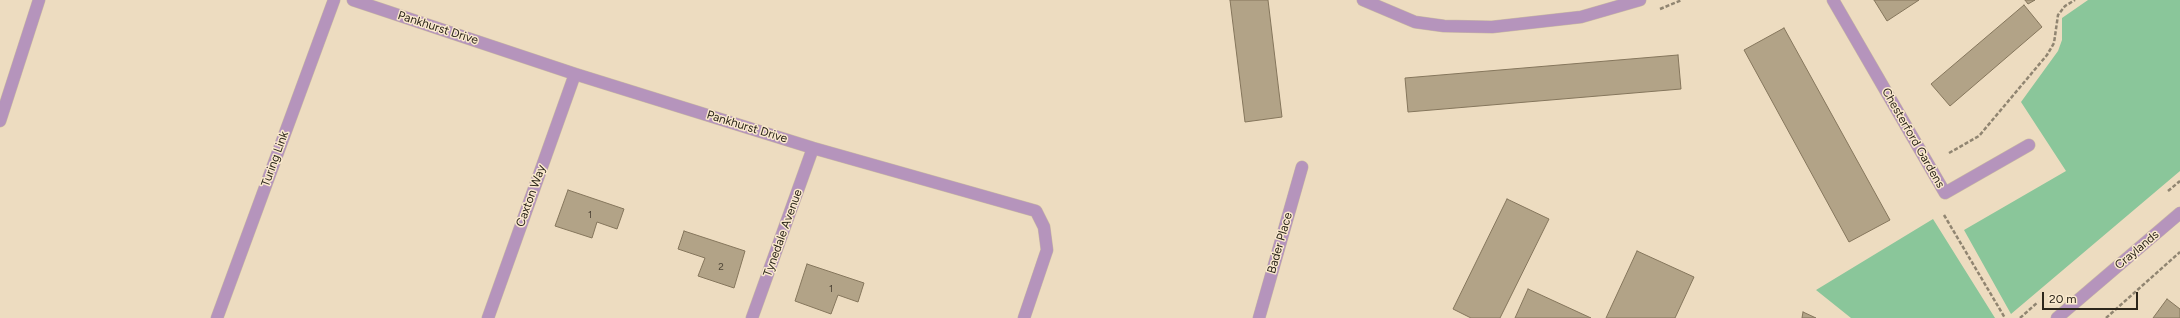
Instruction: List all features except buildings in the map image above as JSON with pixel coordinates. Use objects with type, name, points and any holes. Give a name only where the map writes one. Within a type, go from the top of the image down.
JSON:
[{"type":"street","points":[[0,121],[39,0]]},
{"type":"street","name":"Turing Link","points":[[216,318],[334,0]]},
{"type":"street","name":"Pankhurst Drive","points":[[353,0],[575,74],[813,148],[1036,211],[1044,227],[1047,250],[1024,318]]},
{"type":"street","points":[[1363,0],[1415,22],[1444,26],[1492,27],[1581,17],[1640,0]]},
{"type":"street","name":"Chesterford Gardens","points":[[1833,0],[1944,193],[2029,145]]},
{"type":"street","name":"Caxton Way","points":[[488,318],[575,74]]},
{"type":"street","name":"Tynedale Avenue","points":[[752,318],[813,148]]},
{"type":"street","name":"Bader Place","points":[[1259,318],[1302,168]]},
{"type":"street","name":"Craylands","points":[[2057,318],[2180,213]]},
{"type":"path","points":[[1944,156],[1978,136],[2046,55],[2054,43],[2058,15],[2065,6],[2075,0]]},
{"type":"path","points":[[2106,318],[2180,252]]},
{"type":"green space","points":[[2088,0],[2180,0],[2180,171],[2011,314],[1964,230],[2066,171],[2021,102],[2058,51],[2062,40],[2062,18]]},
{"type":"green space","points":[[1933,219],[1995,318],[1851,318],[1816,290]]}]
